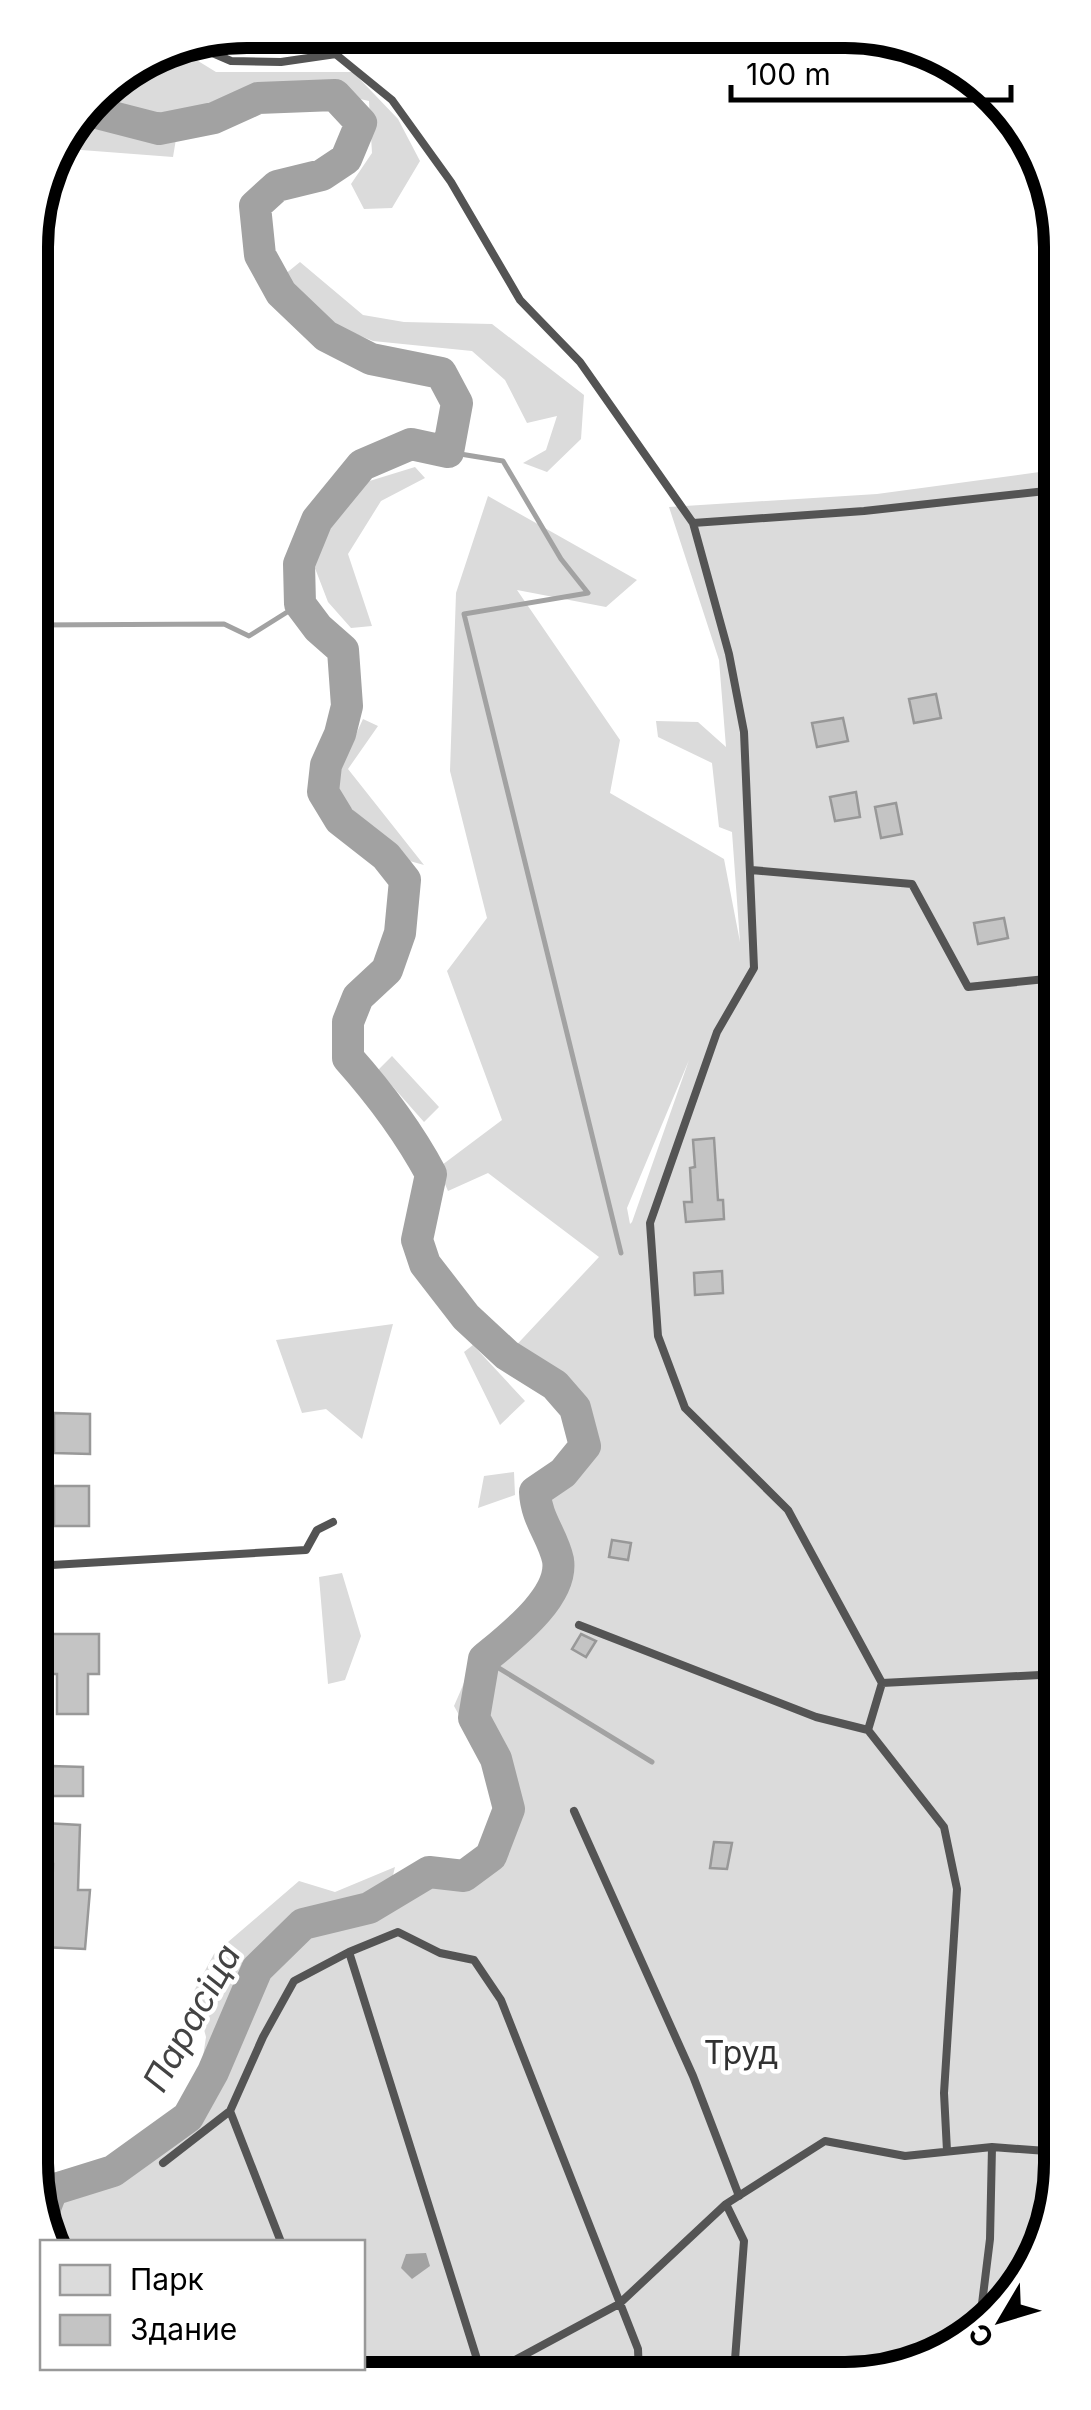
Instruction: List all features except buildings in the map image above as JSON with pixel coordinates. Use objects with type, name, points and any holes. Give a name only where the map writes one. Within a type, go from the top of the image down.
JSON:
[{"type":"lane","points":[[328,48],[392,100],[452,182],[520,300],[580,362],[693,523],[744,732],[754,968],[717,1032],[650,1223],[658,1336],[685,1408],[788,1510],[882,1683],[868,1730]]},
{"type":"lane","points":[[208,51],[231,61],[281,62],[336,54]]},
{"type":"lane","points":[[693,523],[864,512],[1044,491]]},
{"type":"lane","points":[[751,870],[912,884],[968,987],[1044,979]]},
{"type":"lane","points":[[48,1565],[306,1550],[317,1530],[333,1522]]},
{"type":"lane","points":[[579,1625],[816,1717],[868,1730],[944,1827],[957,1889],[944,2093],[948,2151]]},
{"type":"lane","points":[[882,1683],[1043,1675]]},
{"type":"lane","points":[[574,1811],[693,2076],[740,2196]]},
{"type":"lane","points":[[163,2163],[230,2110],[294,1981],[398,1932],[440,1953],[474,1960],[501,2000],[638,2349],[639,2362]]},
{"type":"lane","points":[[349,1952],[481,2362]]},
{"type":"lane","points":[[230,2110],[281,2240]]},
{"type":"lane","points":[[508,2362],[619,2304],[726,2204],[825,2141],[905,2156],[992,2146],[1043,2151]]},
{"type":"lane","points":[[986,2270],[992,2146]]},
{"type":"lane","points":[[726,2204],[744,2241],[735,2362]]},
{"type":"green space","points":[[190,56],[216,72],[353,72],[398,119],[420,161],[392,208],[364,209],[351,184],[372,153],[369,101],[291,83],[247,87],[200,107],[159,118],[107,105],[147,74]]},
{"type":"green space","points":[[90,125],[176,139],[173,157],[73,149]]},
{"type":"green space","points":[[300,262],[363,315],[404,322],[492,324],[584,395],[581,439],[547,472],[523,463],[546,450],[557,416],[527,423],[505,380],[472,351],[373,341],[331,324],[284,275]]},
{"type":"green space","points":[[415,467],[425,478],[381,501],[348,554],[372,626],[351,628],[328,602],[313,563],[341,502],[363,483]]},
{"type":"green space","name":"Труд","points":[[1044,471],[1040,2202],[1028,2240],[1012,2270],[951,2270],[951,2331],[896,2356],[844,2362],[365,2362],[365,2240],[63,2240],[54,2215],[48,2173],[127,2161],[188,2117],[196,2103],[206,2037],[194,1991],[214,1954],[299,1881],[335,1892],[395,1867],[388,1896],[429,1872],[464,1876],[487,1859],[505,1819],[489,1769],[454,1706],[485,1641],[542,1604],[549,1595],[557,1559],[535,1492],[563,1473],[585,1446],[575,1407],[555,1385],[507,1355],[599,1257],[488,1173],[448,1191],[438,1168],[502,1120],[447,971],[487,918],[450,771],[456,593],[488,496],[637,580],[606,607],[517,590],[620,740],[610,793],[724,859],[740,942],[732,832],[719,827],[712,763],[658,737],[656,721],[698,722],[726,747],[719,660],[669,507],[877,494]],"holes":[[[689,1060],[630,1224],[627,1208]]]},
{"type":"green space","points":[[363,719],[378,726],[348,769],[424,865],[406,860],[331,789]]},
{"type":"green space","points":[[392,1056],[439,1107],[424,1122],[378,1070]]},
{"type":"green space","points":[[393,1324],[362,1439],[326,1409],[302,1413],[276,1340]]},
{"type":"green space","points":[[473,1345],[525,1401],[500,1425],[464,1352]]},
{"type":"green space","points":[[514,1472],[515,1495],[478,1508],[484,1476]]},
{"type":"green space","points":[[342,1573],[361,1636],[345,1680],[328,1684],[319,1577]]},
{"type":"shaded area","points":[[426,2253],[430,2266],[412,2279],[401,2268],[406,2254]]},
{"type":"waterway","name":"Парасіца","points":[[50,2195],[52,2190],[113,2171],[188,2117],[213,2072],[257,1969],[303,1924],[369,1908],[429,1872],[464,1876],[491,1856],[509,1809],[496,1759],[474,1718],[484,1659],[533,1616],[552,1588],[558,1560],[538,1511],[535,1492],[563,1473],[585,1446],[575,1408],[555,1385],[507,1355],[466,1317],[425,1264],[417,1240],[431,1174],[393,1113],[348,1058],[348,1022],[358,997],[387,970],[400,933],[405,880],[386,856],[340,820],[323,792],[326,765],[347,706],[343,650],[318,628],[300,604],[299,564],[317,520],[362,465],[411,444],[448,452],[457,403],[441,373],[371,359],[326,336],[281,293],[260,255],[255,206],[277,186],[322,175],[346,159],[361,123],[335,95],[258,98],[214,118],[159,129],[99,113]]},
{"type":"waterway","points":[[448,452],[503,461],[561,559],[588,593],[464,614],[621,1253]]},
{"type":"waterway","points":[[48,625],[224,624],[249,636],[300,604]]},
{"type":"waterway","points":[[484,1659],[652,1762]]}]
